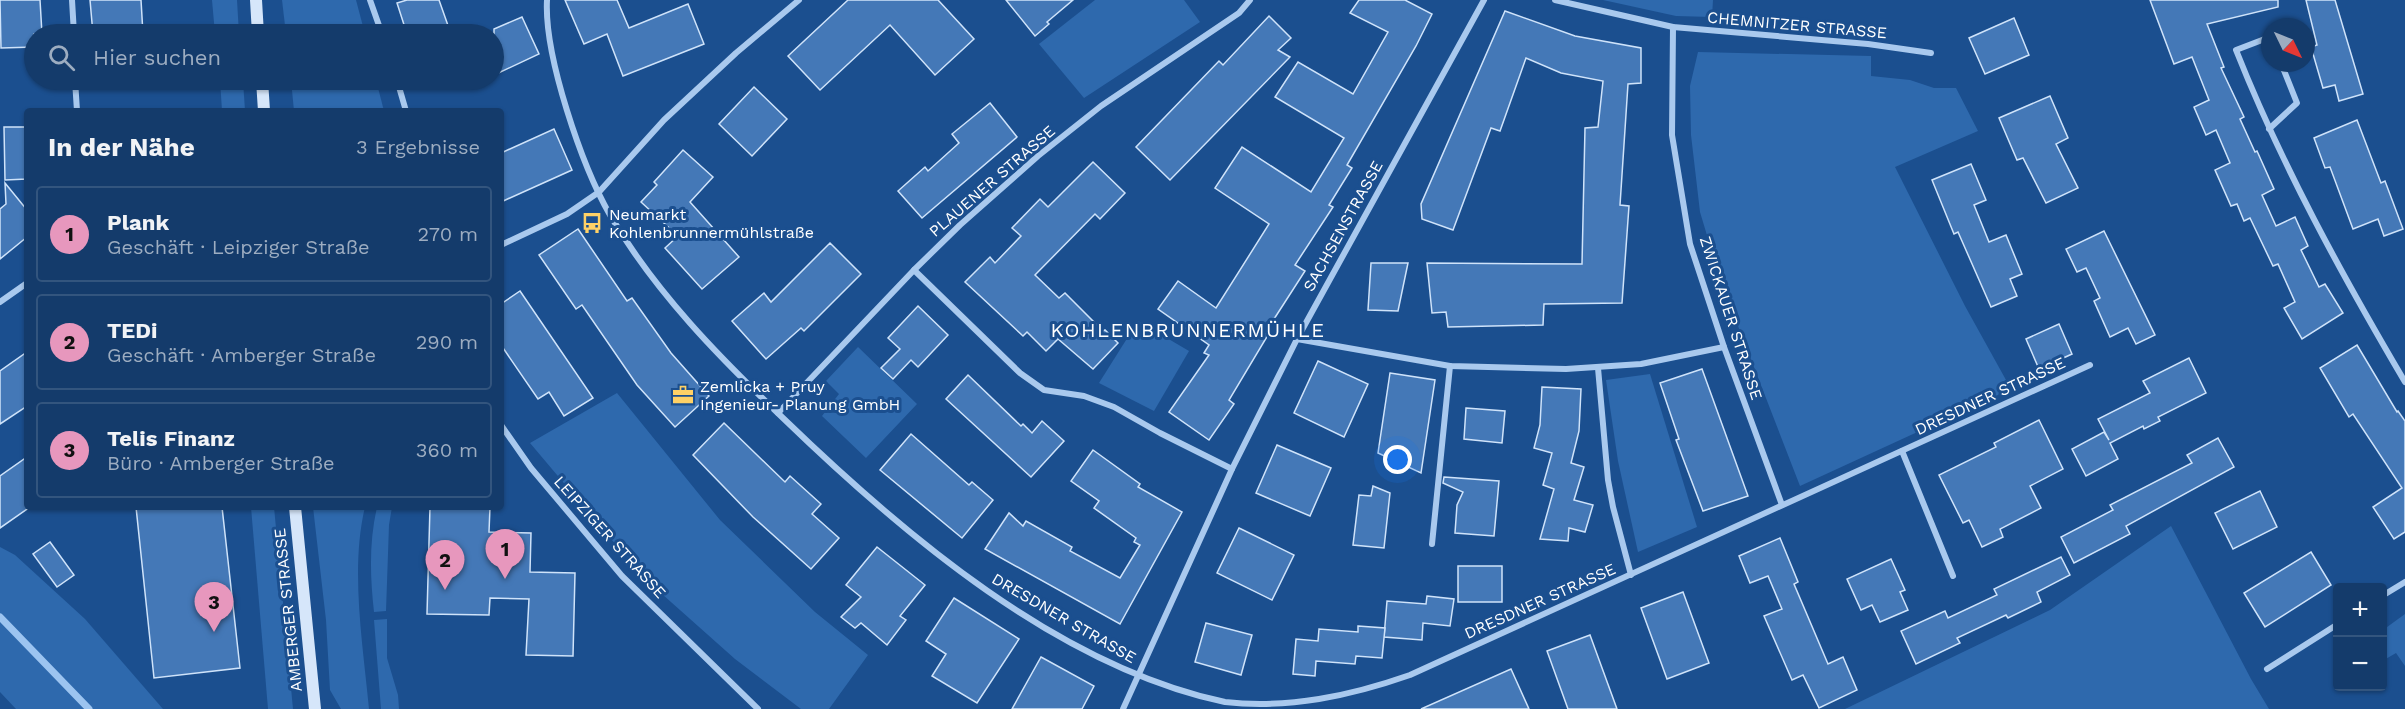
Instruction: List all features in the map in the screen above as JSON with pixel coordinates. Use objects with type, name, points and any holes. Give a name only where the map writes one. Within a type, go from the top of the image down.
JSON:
[{"type":"main road","points":[[256,0],[257,24]]},
{"type":"main road","points":[[263,90],[264,108]]},
{"type":"main road","name":"AMBERGER STRASSE","points":[[296,510],[315,709]]},
{"type":"street","points":[[72,0],[73,24]]},
{"type":"street","points":[[370,0],[378,24]]},
{"type":"street","name":"DRESDNER STRASSE","points":[[547,0],[549,38],[560,84],[598,192],[636,255],[670,299],[733,370],[851,484],[980,585],[1043,625],[1137,676],[1227,702],[1267,706],[1305,704],[1334,699],[1410,675],[2090,365]]},
{"type":"street","points":[[504,244],[567,214],[598,192],[664,120],[736,53],[799,0]]},
{"type":"street","name":"PLAUENER STRASSE","points":[[778,413],[960,225],[1101,106],[1239,13],[1250,0]]},
{"type":"street","name":"SACHSENSTRASSE","points":[[1123,709],[1232,469],[1297,339],[1484,0]]},
{"type":"street","name":"CHEMNITZER STRASSE","points":[[1555,0],[1673,27],[1868,44],[1931,53]]},
{"type":"street","name":"ZWICKAUER STRASSE","points":[[1673,27],[1672,135],[1690,244],[1724,347],[1782,505]]},
{"type":"street","points":[[2261,41],[2236,50],[2269,129],[2330,251],[2405,382]]},
{"type":"street","points":[[2269,129],[2297,104],[2285,72]]},
{"type":"street","points":[[76,90],[77,108]]},
{"type":"street","points":[[400,90],[405,108]]},
{"type":"street","points":[[914,270],[1020,373],[1044,390],[1084,396],[1114,407],[1232,469]]},
{"type":"street","points":[[0,302],[24,285]]},
{"type":"street","points":[[1297,339],[1450,366],[1598,368],[1641,364],[1724,347]]},
{"type":"street","points":[[1432,544],[1450,366]]},
{"type":"street","points":[[1598,368],[1612,507],[1631,575]]},
{"type":"street","name":"LEIPZIGER STRASSE","points":[[504,429],[531,468],[622,576],[758,709]]},
{"type":"street","name":"DRESDNER STRASSE","points":[[1902,451],[1953,576]]},
{"type":"street","points":[[2387,593],[2405,582]]},
{"type":"street","points":[[2267,669],[2333,627]]},
{"type":"shaded area","points":[[212,0],[237,0],[238,24],[214,24]]},
{"type":"shaded area","points":[[282,0],[356,0],[362,24],[285,24]]},
{"type":"shaded area","points":[[1095,0],[1184,0],[1200,22],[1084,98],[1039,44]]},
{"type":"shaded area","points":[[1603,0],[1713,0],[1712,17],[1676,16]]},
{"type":"shaded area","points":[[1698,52],[1871,56],[1871,76],[1910,80],[1934,88],[1956,88],[1978,131],[1895,167],[1965,306],[2011,389],[1800,486],[1721,282],[1700,212],[1691,135],[1690,86]]},
{"type":"shaded area","points":[[221,90],[244,90],[245,108],[222,108]]},
{"type":"shaded area","points":[[292,90],[379,90],[383,108],[294,108]]},
{"type":"shaded area","points":[[1138,321],[1189,351],[1154,411],[1099,383]]},
{"type":"shaded area","points":[[858,347],[917,404],[866,458],[822,416],[839,394],[826,381]]},
{"type":"shaded area","points":[[1650,374],[1697,527],[1638,552],[1618,461],[1606,380]]},
{"type":"shaded area","points":[[617,393],[720,520],[815,612],[868,655],[829,709],[801,709],[735,659],[644,578],[530,443]]},
{"type":"shaded area","points":[[251,510],[274,510],[293,709],[268,709]]},
{"type":"shaded area","points":[[313,510],[364,510],[358,556],[358,581],[369,709],[341,709],[330,690],[326,620]]},
{"type":"shaded area","points":[[377,510],[392,510],[386,611],[374,612],[371,559]]},
{"type":"shaded area","points":[[2171,526],[2269,709],[1845,709],[2050,610]]},
{"type":"shaded area","points":[[0,547],[15,555],[85,619],[163,709],[16,709],[0,692]]},
{"type":"shaded area","points":[[2405,614],[2405,666],[2396,653],[2387,658],[2387,627]]},
{"type":"shaded area","points":[[387,619],[387,658],[398,695],[399,709],[381,709],[374,620]]},
{"type":"building","points":[[0,0],[40,0],[41,24],[24,24],[24,47],[1,48]]},
{"type":"building","points":[[90,0],[141,0],[142,24],[92,24]]},
{"type":"building","points":[[407,0],[439,0],[447,24],[404,24],[397,3]]},
{"type":"building","points":[[565,0],[617,0],[629,28],[688,4],[704,44],[623,76],[607,34],[584,44]]},
{"type":"building","points":[[848,0],[938,0],[974,39],[935,75],[890,25],[820,90],[788,56]]},
{"type":"building","points":[[1006,0],[1073,0],[1047,22],[1049,24],[1035,36]]},
{"type":"building","points":[[1359,0],[1405,0],[1432,14],[1347,165],[1352,168],[1329,205],[1333,207],[1295,265],[1305,271],[1265,333],[1268,335],[1229,400],[1234,404],[1209,440],[1169,412],[1209,355],[1204,353],[1209,345],[1158,309],[1178,281],[1216,308],[1269,224],[1215,188],[1242,147],[1311,192],[1344,138],[1275,97],[1298,62],[1353,94],[1388,32],[1350,13]]},
{"type":"building","points":[[2150,0],[2278,0],[2278,7],[2207,24],[2224,67],[2221,68],[2244,117],[2240,119],[2274,189],[2262,195],[2276,226],[2295,217],[2308,246],[2301,250],[2319,287],[2325,284],[2343,313],[2302,339],[2284,308],[2295,302],[2278,264],[2273,266],[2250,218],[2244,221],[2237,204],[2231,206],[2215,170],[2230,163],[2216,130],[2206,135],[2194,107],[2209,100],[2192,57],[2174,64]]},
{"type":"building","points":[[2306,0],[2335,0],[2363,94],[2339,101],[2335,85],[2323,88],[2315,61],[2315,46],[2317,45],[2315,18],[2310,18]]},
{"type":"building","points":[[1505,11],[1575,36],[1641,48],[1641,83],[1628,84],[1620,205],[1629,206],[1622,303],[1544,304],[1543,325],[1448,327],[1446,312],[1432,313],[1427,263],[1582,264],[1585,128],[1598,127],[1603,81],[1561,73],[1526,58],[1500,131],[1491,128],[1453,230],[1422,219],[1421,204]]},
{"type":"building","points":[[1269,16],[1291,38],[1278,50],[1290,57],[1170,180],[1136,147],[1219,61],[1223,65]]},
{"type":"building","points":[[522,17],[539,54],[504,70],[504,25]]},
{"type":"building","points":[[2014,18],[2029,55],[1985,74],[1969,38]]},
{"type":"building","points":[[754,87],[787,119],[752,156],[719,124]]},
{"type":"building","points":[[2050,96],[2068,138],[2056,144],[2078,188],[2046,203],[2023,158],[2017,160],[1999,118]]},
{"type":"building","points":[[990,103],[1017,137],[922,218],[898,191],[925,167],[928,171],[959,143],[952,134]]},
{"type":"building","points":[[2357,120],[2381,183],[2385,181],[2403,229],[2384,236],[2378,219],[2353,229],[2330,167],[2325,168],[2314,138]]},
{"type":"building","points":[[4,127],[24,127],[24,179],[5,180]]},
{"type":"building","points":[[554,129],[572,170],[504,201],[504,152]]},
{"type":"building","points":[[683,150],[713,177],[690,202],[739,257],[702,289],[665,248],[678,236],[641,202],[657,185],[654,182]]},
{"type":"building","points":[[1093,162],[1125,193],[1100,219],[1095,214],[1035,275],[1059,298],[1065,293],[1118,343],[1093,369],[1058,339],[1046,351],[1027,332],[1023,336],[965,282],[990,257],[995,263],[1021,236],[1012,228],[1040,199],[1048,207]]},
{"type":"building","points":[[1971,164],[1986,200],[1974,205],[1989,242],[2006,235],[2022,274],[2010,279],[2017,296],[1991,307],[1958,232],[1954,234],[1932,180]]},
{"type":"building","points":[[5,183],[24,206],[24,239],[0,259],[0,209],[6,204]]},
{"type":"building","points":[[578,229],[627,301],[632,298],[671,353],[709,396],[675,427],[637,385],[582,305],[576,309],[539,255]]},
{"type":"building","points":[[2104,231],[2155,335],[2136,344],[2128,328],[2110,337],[2094,301],[2100,298],[2086,268],[2077,272],[2066,249]]},
{"type":"building","points":[[830,243],[861,274],[804,331],[801,328],[766,359],[732,321],[764,293],[771,302]]},
{"type":"building","points":[[1371,263],[1408,263],[1398,311],[1368,310]]},
{"type":"building","points":[[520,291],[593,398],[564,416],[549,392],[538,399],[504,349],[504,302]]},
{"type":"building","points":[[918,306],[948,335],[918,367],[911,360],[893,379],[881,368],[900,349],[888,338]]},
{"type":"building","points":[[2059,324],[2072,354],[2039,369],[2026,339]]},
{"type":"building","points":[[2357,345],[2397,412],[2405,421],[2405,532],[2394,539],[2373,507],[2402,488],[2353,414],[2349,417],[2320,368]]},
{"type":"building","points":[[24,354],[24,408],[0,424],[0,371]]},
{"type":"building","points":[[2189,358],[2206,393],[2158,417],[2160,421],[2144,429],[2143,426],[2110,443],[2118,459],[2086,476],[2072,449],[2104,432],[2109,440],[2098,419],[2150,393],[2143,381]]},
{"type":"building","points":[[1318,361],[1368,384],[1344,437],[1294,413]]},
{"type":"building","points":[[1702,369],[1748,496],[1703,511],[1676,440],[1679,439],[1660,383]]},
{"type":"building","points":[[1390,373],[1435,380],[1421,473],[1378,453]]},
{"type":"building","points":[[968,375],[1021,426],[1023,424],[1032,433],[1042,421],[1064,441],[1031,477],[946,399]]},
{"type":"building","points":[[1542,387],[1581,389],[1579,431],[1571,463],[1584,467],[1574,500],[1593,505],[1585,532],[1569,528],[1568,541],[1540,539],[1554,489],[1543,485],[1552,453],[1534,448],[1540,425]]},
{"type":"building","points":[[1466,408],[1505,411],[1502,443],[1464,439]]},
{"type":"building","points":[[2039,420],[2063,469],[2030,486],[2041,508],[2000,529],[2003,537],[1982,547],[1969,520],[1963,523],[1939,475],[1996,447],[1994,443]]},
{"type":"building","points":[[724,423],[785,482],[790,476],[821,504],[812,514],[839,538],[811,569],[753,517],[693,455]]},
{"type":"building","points":[[911,434],[969,485],[972,482],[993,500],[962,538],[880,470]]},
{"type":"building","points":[[2218,438],[2234,467],[2126,526],[2130,534],[2074,563],[2061,537],[2113,510],[2110,505],[2192,463],[2187,455]]},
{"type":"building","points":[[1277,445],[1331,468],[1310,516],[1256,493]]},
{"type":"building","points":[[1093,450],[1140,484],[1138,487],[1182,512],[1120,624],[985,549],[1009,513],[1023,526],[1026,521],[1072,547],[1070,551],[1120,578],[1140,545],[1134,542],[1136,538],[1094,508],[1099,501],[1071,481]]},
{"type":"building","points":[[24,459],[26,510],[0,528],[0,476]]},
{"type":"building","points":[[1444,477],[1499,481],[1494,536],[1455,533],[1457,505],[1463,492],[1443,483]]},
{"type":"building","points":[[1373,486],[1390,493],[1384,548],[1353,545],[1359,495],[1371,496]]},
{"type":"building","points":[[2260,491],[2277,527],[2233,549],[2215,513]]},
{"type":"building","points":[[136,510],[222,510],[240,668],[154,678]]},
{"type":"building","points":[[430,510],[490,510],[489,532],[531,533],[530,572],[575,573],[573,656],[526,655],[529,599],[490,598],[489,615],[427,614]]},
{"type":"building","points":[[1239,528],[1294,555],[1272,600],[1217,573]]},
{"type":"building","points":[[1780,538],[1798,582],[1794,584],[1828,664],[1843,657],[1857,690],[1819,708],[1803,675],[1792,680],[1764,616],[1782,609],[1768,576],[1750,583],[1739,556]]},
{"type":"building","points":[[50,542],[74,575],[57,587],[33,554]]},
{"type":"building","points":[[877,547],[925,585],[900,616],[906,620],[887,645],[861,623],[855,628],[841,617],[861,597],[846,585]]},
{"type":"building","points":[[2311,552],[2331,585],[2265,627],[2244,593]]},
{"type":"building","points":[[2061,557],[2070,575],[2037,592],[2041,602],[2008,618],[2006,615],[1957,638],[1960,643],[1916,664],[1901,631],[1945,611],[1948,618],[1997,595],[1994,589]]},
{"type":"building","points":[[1891,559],[1905,590],[1900,592],[1908,610],[1880,622],[1872,605],[1861,610],[1847,579]]},
{"type":"building","points":[[1458,566],[1502,566],[1502,602],[1458,602]]},
{"type":"building","points":[[1683,592],[1709,663],[1667,679],[1641,608]]},
{"type":"building","points":[[1427,596],[1454,599],[1450,626],[1423,623],[1422,640],[1384,637],[1387,601],[1426,604]]},
{"type":"building","points":[[954,598],[1019,639],[977,703],[932,676],[946,654],[926,641]]},
{"type":"building","points":[[1206,623],[1252,635],[1241,675],[1195,662]]},
{"type":"building","points":[[1358,626],[1385,628],[1382,658],[1356,656],[1355,664],[1316,661],[1315,676],[1293,674],[1296,639],[1318,641],[1319,629],[1358,632]]},
{"type":"building","points":[[1590,635],[1617,709],[1568,709],[1547,651]]},
{"type":"building","points":[[1041,657],[1094,686],[1082,709],[1012,709]]},
{"type":"building","points":[[1511,669],[1529,709],[1421,709]]},
{"type":"waterway","points":[[0,617],[89,709]]},
{"type":"place","name":"Neumarkt Kohlenbrunnermühlstraße","points":[[592,223]]},
{"type":"place","name":"Zemlicka + Pruy Ingenieur- Planung GmbH","points":[[683,395]]},
{"type":"place","name":"Plank","points":[[505,579]]},
{"type":"place","name":"TEDi","points":[[445,590]]},
{"type":"place","name":"Telis Finanz","points":[[214,632]]},
{"type":"district","name":"KOHLENBRUNNERMÜHLE","points":[[1188,330]]}]
